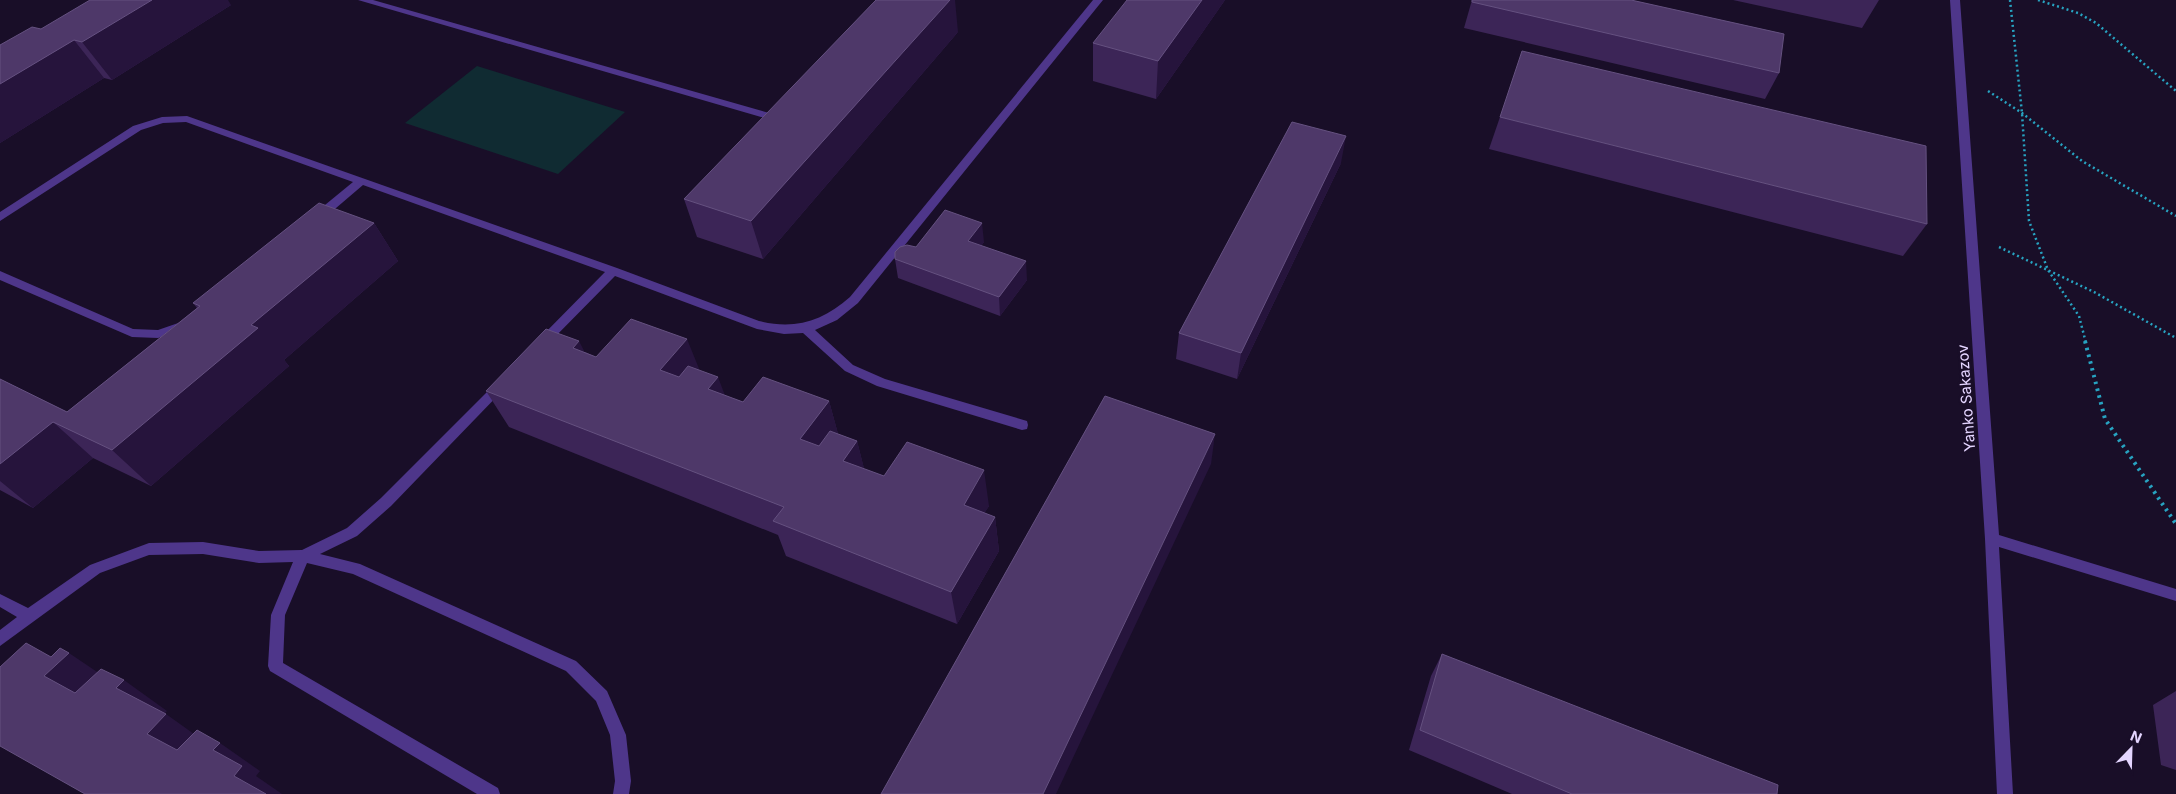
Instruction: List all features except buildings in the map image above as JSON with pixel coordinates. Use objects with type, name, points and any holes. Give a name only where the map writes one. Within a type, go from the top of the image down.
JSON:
[{"type":"street","points":[[363,0],[765,115]]},
{"type":"street","points":[[0,217],[137,128],[162,120],[187,119],[360,182],[613,270],[772,330],[807,329],[826,322],[842,313],[854,300],[1098,0]]},
{"type":"street","name":"Yanko Sakazov","points":[[1955,0],[1992,540],[2005,794]]},
{"type":"street","points":[[308,226],[360,182]]},
{"type":"street","points":[[530,355],[613,270]]},
{"type":"street","points":[[0,275],[132,333],[158,334],[174,330],[196,318]]},
{"type":"street","points":[[807,329],[849,368],[881,383],[1022,425]]},
{"type":"street","points":[[492,794],[275,666],[278,614],[303,556],[352,532],[386,502],[510,376]]},
{"type":"street","points":[[1992,540],[2176,595]]},
{"type":"street","points":[[0,639],[95,569],[149,549],[203,548],[259,556],[303,556],[355,568],[571,666],[602,696],[618,735],[623,781],[622,794]]},
{"type":"street","points":[[0,600],[29,616]]},
{"type":"path","points":[[2010,0],[2022,113],[2029,221],[2048,270],[2079,316],[2105,419],[2176,524]]},
{"type":"path","points":[[2038,0],[2081,14],[2111,33],[2162,81],[2176,91]]},
{"type":"path","points":[[1960,73],[2022,113],[2082,161],[2176,216]]},
{"type":"path","points":[[1971,234],[2094,292],[2176,338]]},
{"type":"green space","points":[[477,66],[625,112],[558,174],[405,123]]}]
